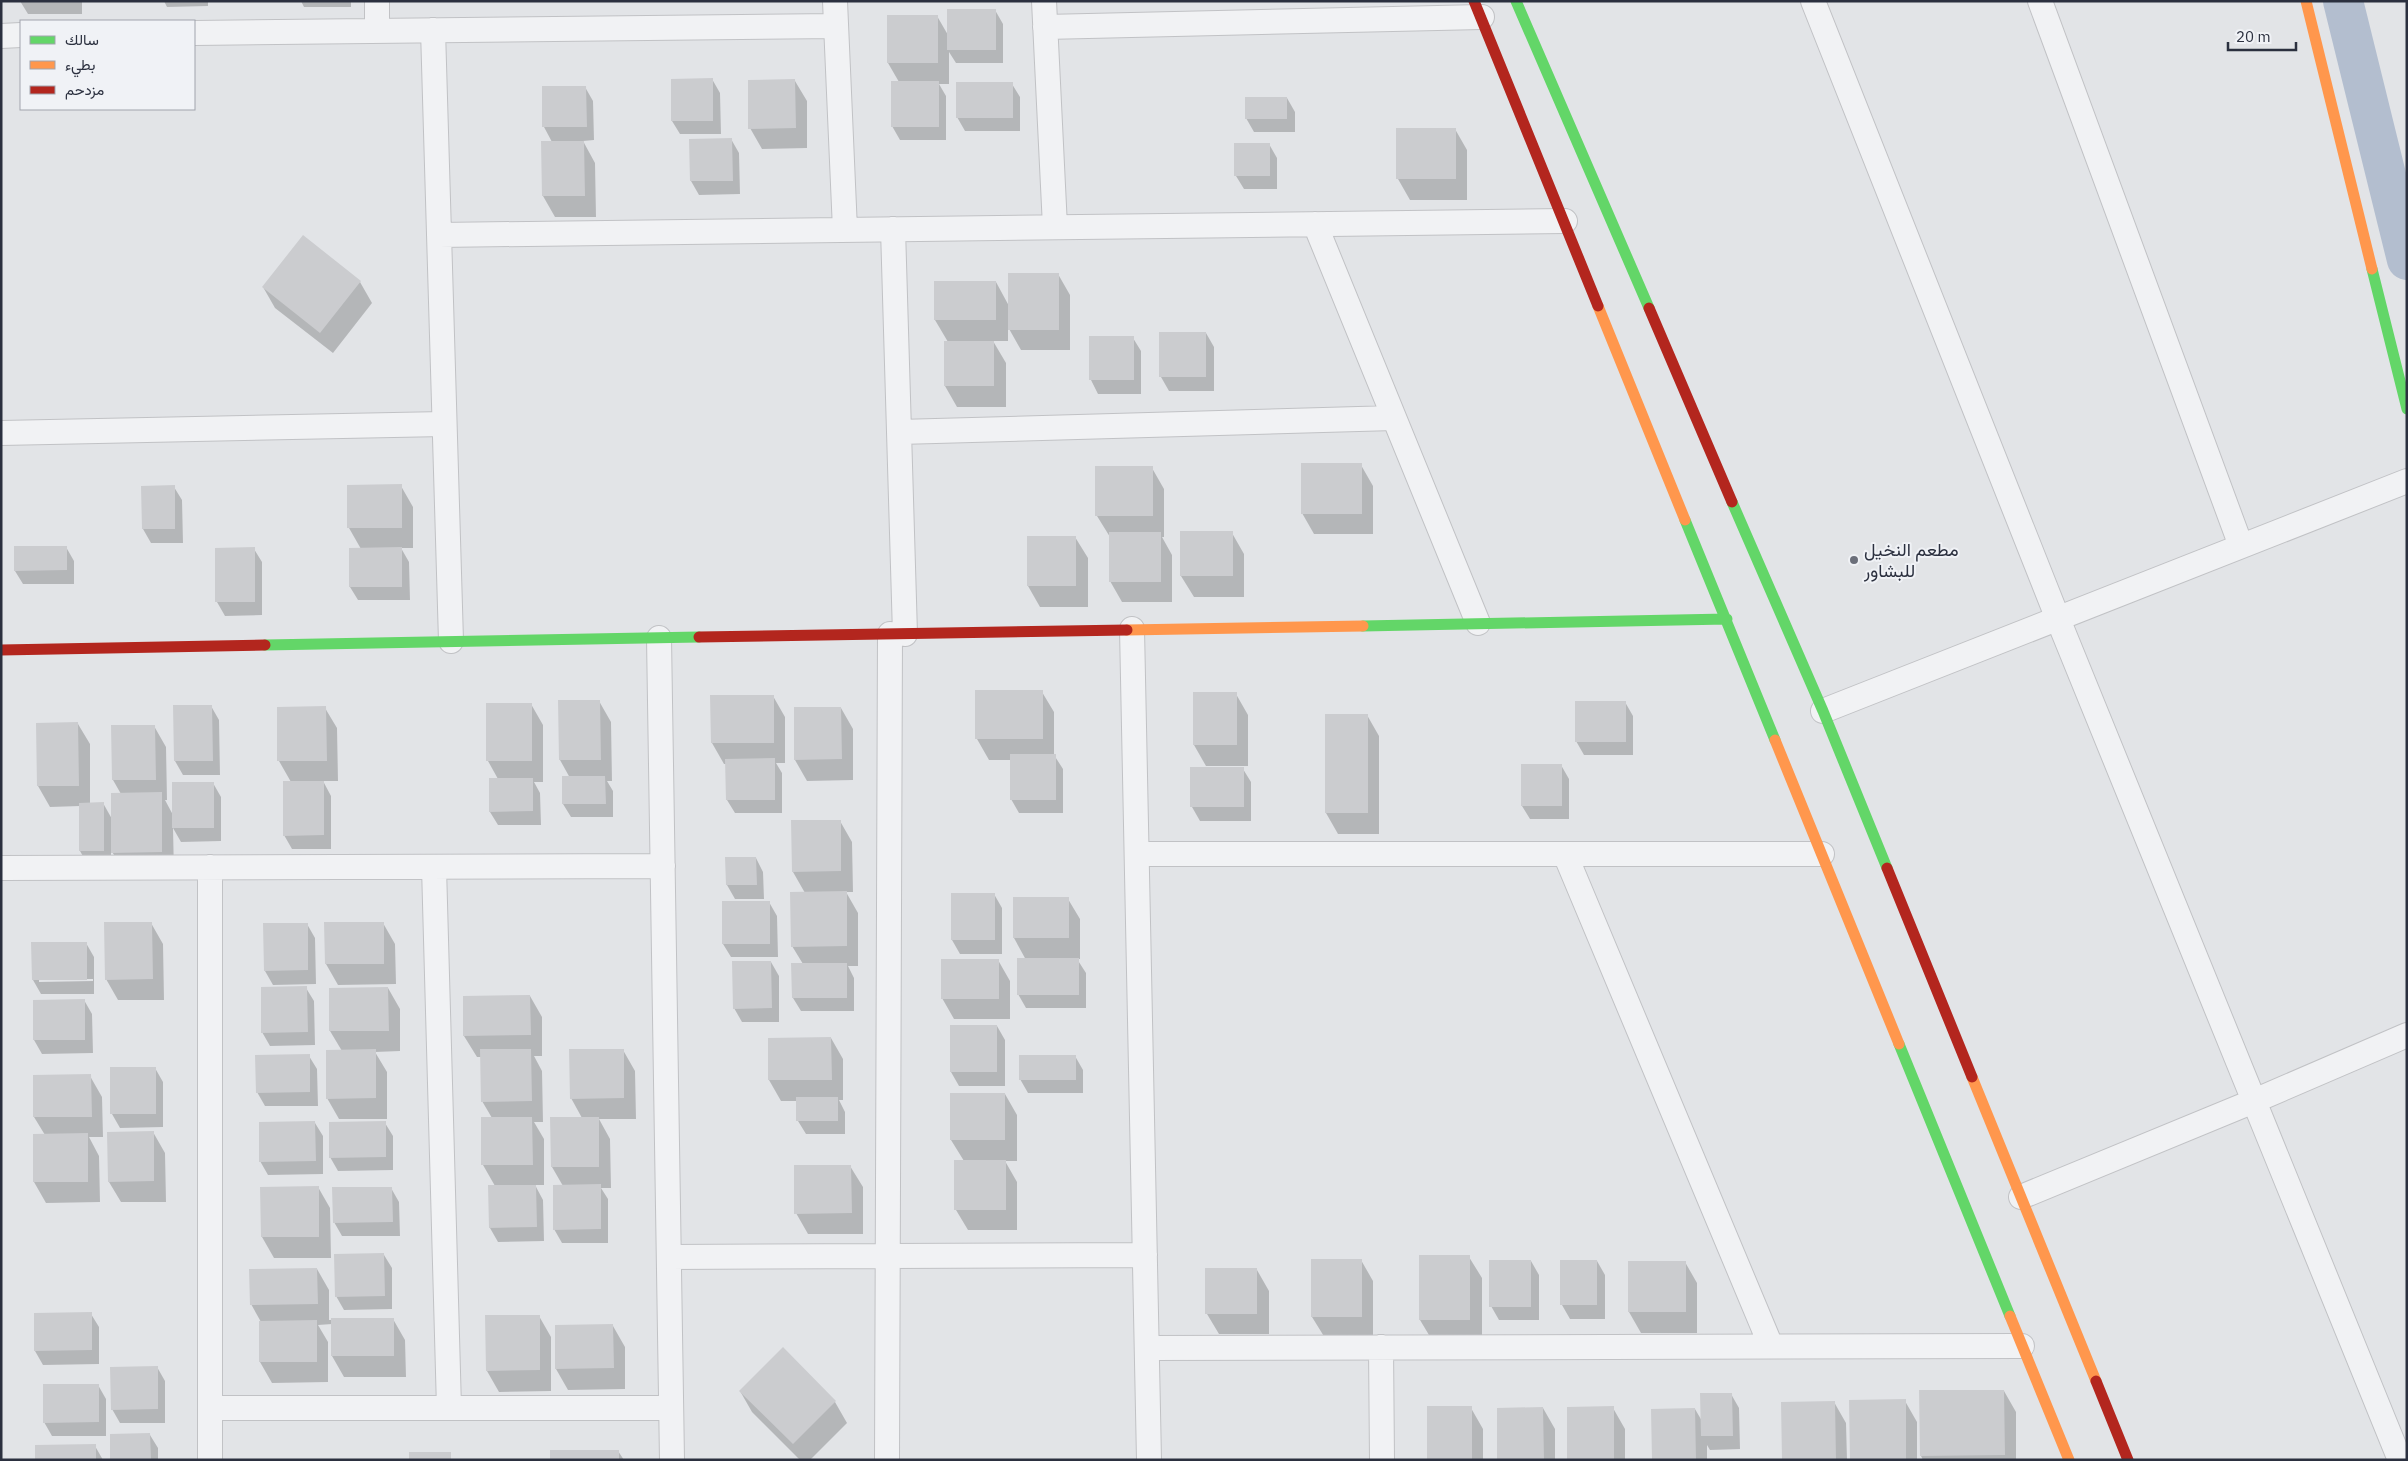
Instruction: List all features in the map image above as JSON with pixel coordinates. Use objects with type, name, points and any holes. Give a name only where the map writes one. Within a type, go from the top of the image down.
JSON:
[{"type":"street","points":[[377,1],[377,31]]},
{"type":"street","points":[[835,1],[845,230]]},
{"type":"street","points":[[1044,1],[1055,227]]},
{"type":"street","points":[[1516,1],[1823,711],[2128,1460]]},
{"type":"street","points":[[1813,1],[2058,619],[2400,1460]]},
{"type":"street","points":[[2040,1],[2241,546]]},
{"type":"street","points":[[2306,1],[2407,409]]},
{"type":"street","points":[[1045,27],[1478,9],[2069,1460]]},
{"type":"street","points":[[195,33],[836,26]]},
{"type":"street","points":[[433,30],[451,641]]},
{"type":"street","points":[[1,36],[20,35]]},
{"type":"street","points":[[439,235],[1565,221]]},
{"type":"street","points":[[1315,224],[1478,623]]},
{"type":"street","points":[[887,1460],[899,432],[893,229]]},
{"type":"street","points":[[899,432],[1394,418]]},
{"type":"street","points":[[1,433],[444,424]]},
{"type":"street","points":[[1823,711],[2407,482]]},
{"type":"street","points":[[1,650],[1727,619]]},
{"type":"street","points":[[1132,630],[1149,1460]]},
{"type":"street","points":[[659,638],[672,1460]]},
{"type":"street","points":[[1137,854],[1822,854]]},
{"type":"street","points":[[1566,854],[1771,1346]]},
{"type":"street","points":[[1,868],[663,866]]},
{"type":"street","points":[[210,867],[210,1460]]},
{"type":"street","points":[[434,867],[449,1408]]},
{"type":"street","points":[[2021,1197],[2254,1101],[2407,1034]]},
{"type":"street","points":[[669,1257],[1145,1255]]},
{"type":"street","points":[[1146,1348],[2022,1346]]},
{"type":"street","points":[[1381,1348],[1382,1460]]},
{"type":"street","points":[[210,1408],[671,1408]]},
{"type":"building","points":[[947,9],[996,9],[996,50],[947,50]]},
{"type":"building","points":[[887,15],[938,15],[938,63],[887,63]]},
{"type":"building","points":[[713,78],[713,121],[671,121],[671,79]]},
{"type":"building","points":[[795,79],[796,128],[748,129],[748,80]]},
{"type":"building","points":[[891,81],[939,81],[939,127],[891,127]]},
{"type":"building","points":[[956,82],[1013,82],[1013,118],[956,118]]},
{"type":"building","points":[[542,86],[586,86],[587,127],[542,127]]},
{"type":"building","points":[[1245,97],[1287,97],[1287,119],[1245,119]]},
{"type":"building","points":[[1396,128],[1456,128],[1456,179],[1396,179]]},
{"type":"building","points":[[732,138],[733,181],[690,181],[689,139]]},
{"type":"building","points":[[541,141],[584,141],[585,196],[542,196]]},
{"type":"building","points":[[1234,143],[1270,143],[1270,176],[1234,176]]},
{"type":"building","points":[[303,235],[361,281],[320,333],[262,287]]},
{"type":"building","points":[[1008,273],[1059,273],[1059,330],[1008,330]]},
{"type":"building","points":[[934,281],[996,281],[996,320],[934,320]]},
{"type":"building","points":[[1159,332],[1206,332],[1206,377],[1159,377]]},
{"type":"building","points":[[1089,336],[1134,336],[1134,380],[1089,380]]},
{"type":"building","points":[[944,341],[994,341],[994,386],[944,386]]},
{"type":"building","points":[[1301,463],[1362,463],[1362,514],[1301,514]]},
{"type":"building","points":[[1095,466],[1153,466],[1153,516],[1095,516]]},
{"type":"building","points":[[402,484],[402,528],[347,528],[347,485]]},
{"type":"building","points":[[175,485],[175,529],[142,529],[141,486]]},
{"type":"building","points":[[1180,531],[1233,531],[1233,576],[1180,576]]},
{"type":"building","points":[[1109,532],[1161,532],[1161,582],[1109,582]]},
{"type":"building","points":[[1027,536],[1076,536],[1076,586],[1027,586]]},
{"type":"building","points":[[14,546],[67,546],[67,570],[14,571]]},
{"type":"building","points":[[255,547],[255,602],[215,602],[215,548]]},
{"type":"building","points":[[402,547],[402,587],[349,587],[349,548]]},
{"type":"building","points":[[975,690],[1043,690],[1043,739],[975,739]]},
{"type":"building","points":[[1193,692],[1237,692],[1237,745],[1193,745]]},
{"type":"building","points":[[710,695],[774,695],[774,743],[711,743]]},
{"type":"building","points":[[558,700],[600,700],[601,760],[559,760]]},
{"type":"building","points":[[1575,701],[1626,701],[1626,742],[1575,742]]},
{"type":"building","points":[[486,703],[532,703],[532,761],[486,761]]},
{"type":"building","points":[[173,705],[212,705],[213,761],[174,761]]},
{"type":"building","points":[[326,706],[327,761],[277,761],[277,707]]},
{"type":"building","points":[[794,707],[841,707],[842,759],[794,760]]},
{"type":"building","points":[[1325,714],[1368,714],[1368,813],[1325,813]]},
{"type":"building","points":[[78,722],[79,786],[37,786],[36,723]]},
{"type":"building","points":[[111,725],[155,725],[156,780],[112,780]]},
{"type":"building","points":[[1010,754],[1056,754],[1056,800],[1010,800]]},
{"type":"building","points":[[775,758],[775,800],[726,800],[725,759]]},
{"type":"building","points":[[1521,764],[1562,764],[1562,806],[1521,806]]},
{"type":"building","points":[[1190,767],[1244,767],[1244,807],[1190,807]]},
{"type":"building","points":[[562,776],[605,776],[606,804],[562,804]]},
{"type":"building","points":[[489,778],[533,778],[533,811],[489,812]]},
{"type":"building","points":[[283,781],[324,781],[324,835],[283,836]]},
{"type":"building","points":[[172,782],[214,782],[214,828],[172,828]]},
{"type":"building","points":[[162,792],[162,852],[111,853],[111,793]]},
{"type":"building","points":[[104,802],[104,851],[79,851],[79,803]]},
{"type":"building","points":[[791,820],[841,820],[841,871],[792,872]]},
{"type":"building","points":[[725,857],[756,857],[757,885],[726,885]]},
{"type":"building","points":[[847,891],[847,946],[791,947],[790,892]]},
{"type":"building","points":[[951,893],[995,893],[995,940],[951,940]]},
{"type":"building","points":[[1013,897],[1069,897],[1069,938],[1013,938]]},
{"type":"building","points":[[722,901],[770,901],[770,944],[722,944]]},
{"type":"building","points":[[104,922],[152,922],[153,979],[105,980]]},
{"type":"building","points":[[324,922],[384,922],[384,964],[325,964]]},
{"type":"building","points":[[263,923],[308,923],[308,970],[264,971]]},
{"type":"building","points":[[31,942],[87,942],[87,980],[32,980]]},
{"type":"building","points":[[1017,958],[1079,958],[1079,995],[1017,995]]},
{"type":"building","points":[[941,959],[999,959],[999,999],[941,999]]},
{"type":"building","points":[[732,961],[771,961],[772,1008],[733,1009]]},
{"type":"building","points":[[791,963],[847,963],[847,998],[792,998]]},
{"type":"building","points":[[307,986],[308,1032],[261,1033],[261,987]]},
{"type":"building","points":[[388,987],[389,1031],[329,1031],[329,988]]},
{"type":"building","points":[[530,995],[531,1035],[463,1036],[463,996]]},
{"type":"building","points":[[85,999],[85,1040],[33,1040],[33,1000]]},
{"type":"building","points":[[950,1025],[997,1025],[997,1072],[950,1072]]},
{"type":"building","points":[[831,1037],[832,1080],[768,1080],[768,1038]]},
{"type":"building","points":[[376,1049],[376,1098],[326,1099],[326,1050]]},
{"type":"building","points":[[480,1049],[531,1049],[532,1101],[481,1102]]},
{"type":"building","points":[[569,1049],[624,1049],[624,1098],[570,1099]]},
{"type":"building","points":[[310,1054],[310,1092],[256,1093],[255,1055]]},
{"type":"building","points":[[1019,1055],[1076,1055],[1076,1080],[1019,1080]]},
{"type":"building","points":[[110,1067],[156,1067],[156,1114],[110,1114]]},
{"type":"building","points":[[91,1074],[92,1117],[33,1117],[33,1075]]},
{"type":"building","points":[[950,1093],[1005,1093],[1005,1140],[950,1140]]},
{"type":"building","points":[[796,1097],[838,1097],[838,1121],[796,1121]]},
{"type":"building","points":[[481,1117],[532,1117],[533,1165],[481,1165]]},
{"type":"building","points":[[550,1117],[599,1117],[599,1167],[551,1167]]},
{"type":"building","points":[[315,1121],[316,1161],[259,1162],[259,1122]]},
{"type":"building","points":[[386,1121],[386,1157],[329,1158],[329,1122]]},
{"type":"building","points":[[154,1131],[154,1181],[108,1182],[107,1132]]},
{"type":"building","points":[[88,1133],[88,1182],[33,1182],[33,1134]]},
{"type":"building","points":[[954,1160],[1006,1160],[1006,1210],[954,1210]]},
{"type":"building","points":[[794,1165],[851,1165],[852,1213],[794,1214]]},
{"type":"building","points":[[601,1184],[601,1229],[553,1230],[553,1185]]},
{"type":"building","points":[[488,1185],[536,1185],[537,1227],[489,1228]]},
{"type":"building","points":[[319,1186],[319,1237],[261,1237],[260,1187]]},
{"type":"building","points":[[332,1187],[392,1187],[393,1222],[333,1223]]},
{"type":"building","points":[[384,1253],[385,1296],[335,1297],[334,1254]]},
{"type":"building","points":[[1419,1255],[1470,1255],[1470,1320],[1419,1320]]},
{"type":"building","points":[[1311,1259],[1362,1259],[1362,1317],[1311,1317]]},
{"type":"building","points":[[1489,1260],[1531,1260],[1531,1307],[1489,1307]]},
{"type":"building","points":[[1560,1260],[1597,1260],[1597,1305],[1560,1305]]},
{"type":"building","points":[[1628,1261],[1686,1261],[1686,1312],[1628,1312]]},
{"type":"building","points":[[317,1268],[318,1304],[250,1305],[249,1269]]},
{"type":"building","points":[[1205,1268],[1257,1268],[1257,1314],[1205,1314]]},
{"type":"building","points":[[92,1312],[92,1350],[34,1351],[34,1313]]},
{"type":"building","points":[[485,1315],[540,1315],[540,1370],[486,1371]]},
{"type":"building","points":[[331,1318],[394,1318],[394,1356],[331,1356]]},
{"type":"building","points":[[317,1320],[317,1362],[259,1362],[259,1321]]},
{"type":"building","points":[[613,1324],[614,1368],[555,1369],[555,1325]]},
{"type":"building","points":[[783,1347],[836,1401],[793,1444],[739,1391]]},
{"type":"building","points":[[158,1366],[158,1409],[111,1410],[110,1367]]},
{"type":"building","points":[[43,1384],[99,1384],[99,1422],[43,1423]]},
{"type":"building","points":[[1919,1390],[2004,1390],[2005,1455],[1920,1456]]},
{"type":"building","points":[[1700,1393],[1732,1393],[1733,1436],[1701,1436]]},
{"type":"building","points":[[1906,1399],[1906,1460],[1850,1460],[1849,1400]]},
{"type":"building","points":[[1835,1401],[1836,1460],[1782,1460],[1781,1402]]},
{"type":"building","points":[[1427,1406],[1472,1406],[1472,1460],[1427,1460]]},
{"type":"building","points":[[1614,1406],[1614,1460],[1567,1460],[1567,1407]]},
{"type":"building","points":[[1543,1407],[1544,1460],[1497,1460],[1497,1408]]},
{"type":"building","points":[[1695,1408],[1696,1460],[1652,1460],[1651,1409]]},
{"type":"building","points":[[150,1433],[151,1460],[110,1460],[110,1434]]},
{"type":"building","points":[[96,1444],[96,1460],[35,1460],[35,1445]]},
{"type":"building","points":[[550,1450],[619,1450],[619,1460],[550,1460]]},
{"type":"building","points":[[409,1452],[451,1452],[451,1460],[409,1460]]},
{"type":"waterway","points":[[2343,1],[2407,260]]},
{"type":"traffic: fast","points":[[1516,1],[1649,308]]},
{"type":"traffic: fast","points":[[2372,269],[2407,409]]},
{"type":"traffic: fast","points":[[1732,502],[1823,711],[1887,868]]},
{"type":"traffic: fast","points":[[1685,520],[1775,740]]},
{"type":"traffic: fast","points":[[1363,626],[1727,619]]},
{"type":"traffic: fast","points":[[265,645],[699,637]]},
{"type":"traffic: fast","points":[[1899,1044],[2010,1316]]},
{"type":"traffic: slow","points":[[2306,1],[2372,269]]},
{"type":"traffic: slow","points":[[1598,306],[1685,520]]},
{"type":"traffic: slow","points":[[1127,630],[1363,626]]},
{"type":"traffic: slow","points":[[1775,740],[1899,1044]]},
{"type":"traffic: slow","points":[[1972,1077],[2096,1381]]},
{"type":"traffic: slow","points":[[2010,1316],[2069,1460]]},
{"type":"traffic: jam","points":[[1474,1],[1598,306]]},
{"type":"traffic: jam","points":[[1649,308],[1732,502]]},
{"type":"traffic: jam","points":[[699,637],[1127,630]]},
{"type":"traffic: jam","points":[[1,650],[265,645]]},
{"type":"traffic: jam","points":[[1887,868],[1972,1077]]},
{"type":"traffic: jam","points":[[2096,1381],[2128,1460]]},
{"type":"place","name":"مطعم النخيل للبشاور","points":[[1854,560]]}]
